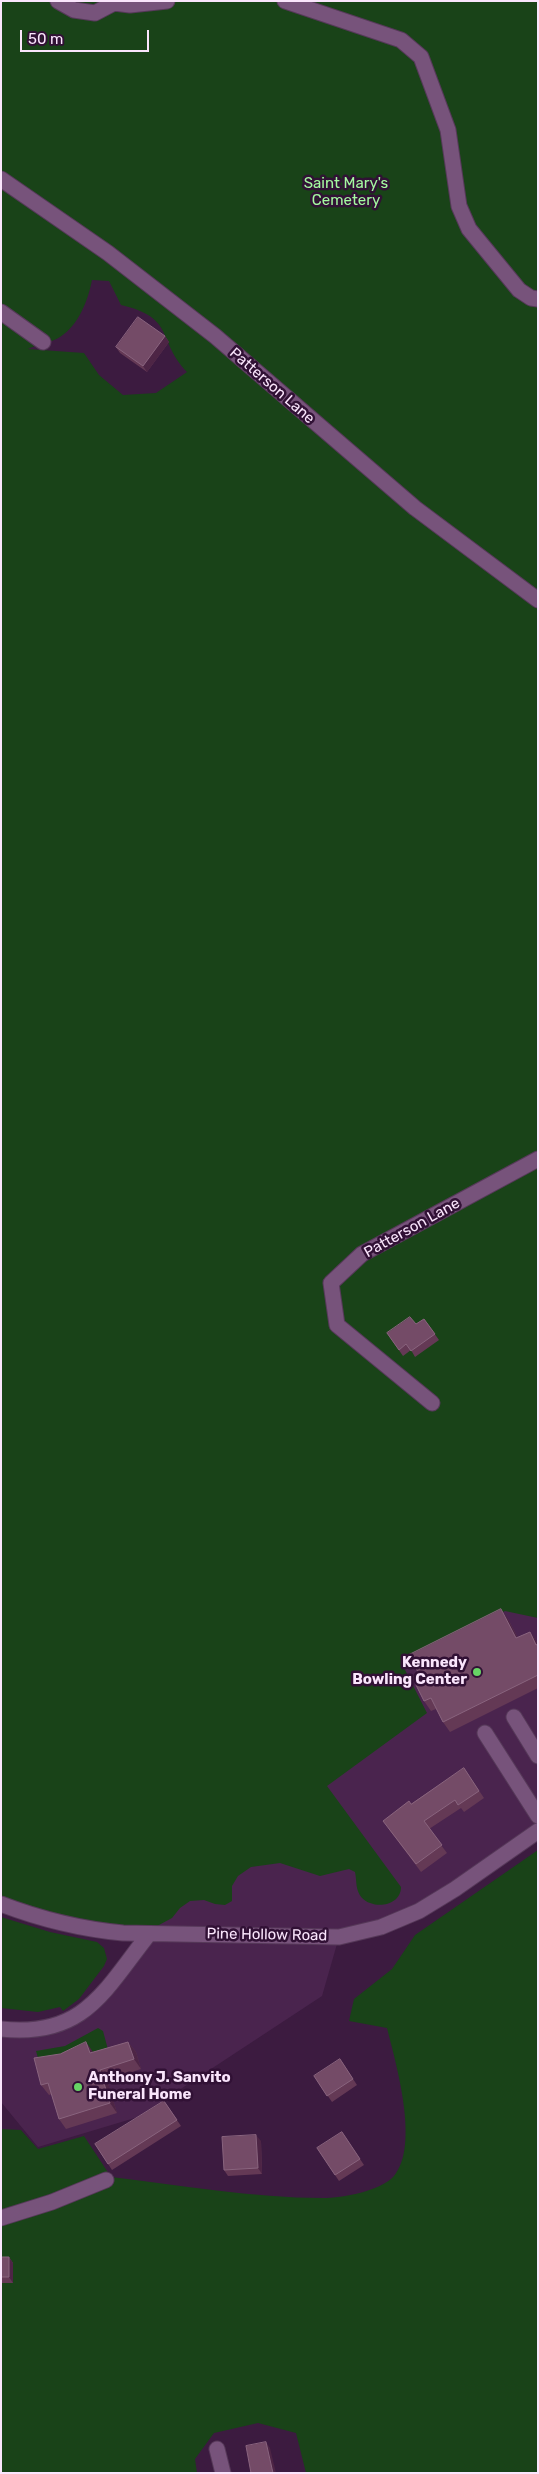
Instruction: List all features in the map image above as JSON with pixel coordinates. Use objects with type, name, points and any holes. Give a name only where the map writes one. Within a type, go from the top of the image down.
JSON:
[{"type":"street","points":[[58,1],[74,10],[95,13],[114,2],[130,5],[167,1]]},
{"type":"street","points":[[285,1],[401,40],[421,57],[448,130],[459,206],[469,229],[519,290],[531,298],[538,299]]},
{"type":"street","name":"Patterson Lane","points":[[1,179],[108,254],[200,324],[415,508],[538,600]]},
{"type":"street","points":[[1,312],[43,342]]},
{"type":"street","name":"Patterson Lane","points":[[432,1403],[337,1326],[331,1283],[362,1254],[538,1158]]},
{"type":"street","points":[[514,1717],[538,1756]]},
{"type":"street","points":[[485,1733],[538,1816]]},
{"type":"street","name":"Pine Hollow Road","points":[[1,1904],[53,1921],[98,1930],[149,1934],[339,1937],[381,1927],[419,1911],[538,1831]]},
{"type":"street","points":[[1,2029],[34,2031],[53,2028],[72,2021],[87,2010],[101,1995],[149,1934]]},
{"type":"street","points":[[1,2218],[52,2202],[106,2180]]},
{"type":"street","points":[[217,2449],[223,2473]]},
{"type":"shaded area","points":[[538,1550],[538,1831],[455,1889],[339,1937],[322,1996],[138,2117],[38,2147],[1,2102],[1,2029],[72,2021],[149,1934],[161,1825]]},
{"type":"green space","name":"Saint Mary's Cemetery","points":[[1,1],[538,1],[538,1618],[505,1611],[402,1664],[427,1713],[327,1786],[401,1887],[397,1898],[392,1902],[380,1905],[367,1902],[362,1898],[357,1889],[355,1872],[349,1869],[320,1876],[280,1863],[251,1867],[238,1876],[232,1886],[232,1901],[225,1905],[204,1900],[190,1901],[180,1908],[172,1918],[146,1932],[99,1929],[1,1902]],"holes":[[[92,280],[109,281],[121,305],[138,310],[150,316],[158,323],[171,349],[187,372],[156,393],[123,395],[99,375],[84,353],[28,349],[56,339],[67,332],[82,312]]]},
{"type":"green space","points":[[538,1850],[538,2473],[306,2473],[296,2433],[258,2423],[214,2433],[195,2459],[197,2473],[1,2473],[1,2129],[21,2130],[38,2149],[84,2136],[111,2177],[270,2196],[323,2198],[361,2193],[380,2186],[394,2176],[402,2162],[406,2125],[404,2104],[387,2028],[349,2021],[354,1999],[392,1969],[415,1935]]},
{"type":"green space","points":[[1,1917],[50,1932],[97,1942],[104,1948],[107,1959],[104,1966],[79,1999],[63,2011],[60,2007],[38,2012],[1,2008]]},
{"type":"green space","points":[[98,2028],[103,2031],[110,2057],[41,2068],[36,2051],[65,2046]]},
{"type":"building","points":[[138,317],[165,336],[143,366],[116,347]]},
{"type":"building","points":[[410,1317],[416,1324],[424,1319],[435,1334],[411,1351],[406,1344],[399,1350],[387,1333]]},
{"type":"building","name":"Kennedy Bowling Center","points":[[501,1609],[516,1638],[530,1632],[536,1645],[538,1644],[538,1675],[443,1722],[431,1698],[424,1701],[412,1677],[419,1674],[409,1655]]},
{"type":"building","points":[[464,1768],[479,1791],[458,1805],[455,1800],[424,1821],[442,1845],[416,1864],[383,1821],[409,1801],[411,1804]]},
{"type":"building","name":"Anthony J. Sanvito Funeral Home","points":[[86,2042],[90,2053],[128,2042],[134,2059],[100,2070],[110,2103],[59,2119],[48,2083],[41,2085],[34,2058],[60,2054]]},
{"type":"building","points":[[340,2059],[353,2079],[327,2096],[314,2076]]},
{"type":"building","points":[[164,2101],[177,2120],[108,2164],[95,2144]]},
{"type":"building","points":[[342,2132],[360,2159],[335,2175],[317,2148]]},
{"type":"building","points":[[256,2135],[258,2168],[224,2170],[222,2137]]},
{"type":"building","points":[[1,2257],[9,2257],[9,2277],[1,2277]]},
{"type":"building","points":[[266,2442],[273,2473],[251,2473],[246,2446]]},
{"type":"place","name":"Kennedy Bowling Center","points":[[477,1672]]},
{"type":"place","name":"Anthony J. Sanvito Funeral Home","points":[[78,2087]]}]
